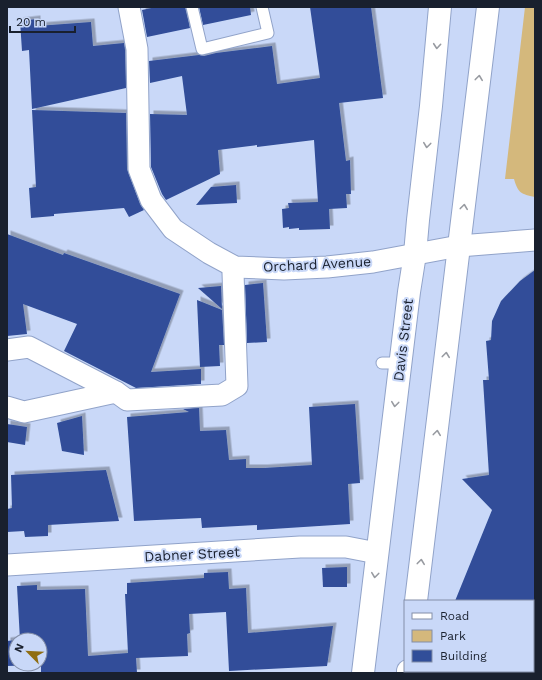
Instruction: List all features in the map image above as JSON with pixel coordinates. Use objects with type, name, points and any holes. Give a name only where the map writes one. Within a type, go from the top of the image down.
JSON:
[{"type":"main road","name":"Davis Street","points":[[363,673],[377,553],[391,363],[415,254],[440,7]]},
{"type":"main road","points":[[416,600],[488,7]]},
{"type":"street","name":"Orchard Avenue","points":[[129,7],[137,49],[139,169],[151,200],[173,229],[209,254],[235,267],[284,269],[327,267],[372,262],[459,246],[535,240]]},
{"type":"street","points":[[7,350],[29,346],[116,392],[127,400],[222,395],[237,386],[235,267]]},
{"type":"street","points":[[7,407],[24,412],[116,392]]},
{"type":"street","name":"Dabner Street","points":[[7,565],[300,547],[346,547],[377,553]]},
{"type":"lane","points":[[192,7],[202,49],[268,33],[262,7]]},
{"type":"green space","points":[[525,7],[535,7],[535,197],[521,192],[514,179],[505,179]]},
{"type":"building","points":[[156,7],[185,7],[190,28],[147,37],[142,10]]},
{"type":"building","points":[[199,7],[250,7],[251,15],[203,25]]},
{"type":"building","points":[[310,7],[371,7],[383,98],[339,103],[346,161],[350,160],[351,194],[346,194],[347,208],[329,209],[330,229],[299,230],[299,228],[283,228],[282,209],[289,208],[288,203],[318,202],[314,140],[218,150],[220,174],[166,200],[151,167],[150,114],[187,115],[182,76],[150,83],[149,61],[199,55],[204,56],[216,53],[272,46],[277,84],[320,78]]},
{"type":"building","points":[[37,19],[37,26],[91,22],[93,46],[124,43],[126,88],[32,109],[29,50],[22,51],[20,21]]},
{"type":"building","points":[[32,110],[126,113],[127,169],[140,204],[144,210],[129,217],[124,208],[54,214],[54,216],[31,218],[29,188],[36,187]]},
{"type":"building","points":[[236,185],[237,203],[196,205],[211,187]]},
{"type":"building","points":[[7,234],[63,255],[64,253],[180,294],[151,372],[201,369],[201,384],[136,388],[64,351],[77,324],[23,304],[27,334],[7,336]]},
{"type":"building","points":[[535,270],[535,601],[455,600],[492,510],[462,479],[489,475],[483,380],[489,380],[486,341],[491,340],[492,321],[501,301],[520,281]]},
{"type":"building","points":[[263,283],[267,342],[247,343],[245,285]]},
{"type":"building","points":[[221,286],[222,309],[198,288]]},
{"type":"building","points":[[197,300],[222,310],[224,345],[219,345],[220,366],[200,367]]},
{"type":"building","points":[[355,404],[360,483],[348,484],[350,524],[257,530],[257,525],[202,528],[201,518],[134,521],[127,417],[189,412],[183,409],[199,408],[200,431],[226,430],[229,460],[246,459],[246,468],[264,468],[312,465],[309,407]]},
{"type":"building","points":[[82,416],[84,455],[62,451],[57,423]]},
{"type":"building","points":[[7,424],[27,427],[25,445],[7,442]]},
{"type":"building","points":[[106,470],[119,521],[48,525],[48,536],[25,537],[24,531],[7,532],[7,509],[12,508],[11,475]]},
{"type":"building","points":[[347,567],[347,587],[323,587],[322,568]]},
{"type":"building","points":[[228,572],[229,589],[246,588],[248,633],[333,626],[327,666],[229,671],[226,612],[189,614],[190,633],[187,634],[188,656],[136,658],[137,673],[41,673],[48,672],[48,632],[20,632],[17,586],[37,585],[37,590],[85,589],[88,656],[128,653],[125,594],[127,594],[127,583],[204,578],[204,573]]},
{"type":"building","points":[[7,641],[8,641],[7,666]]}]
